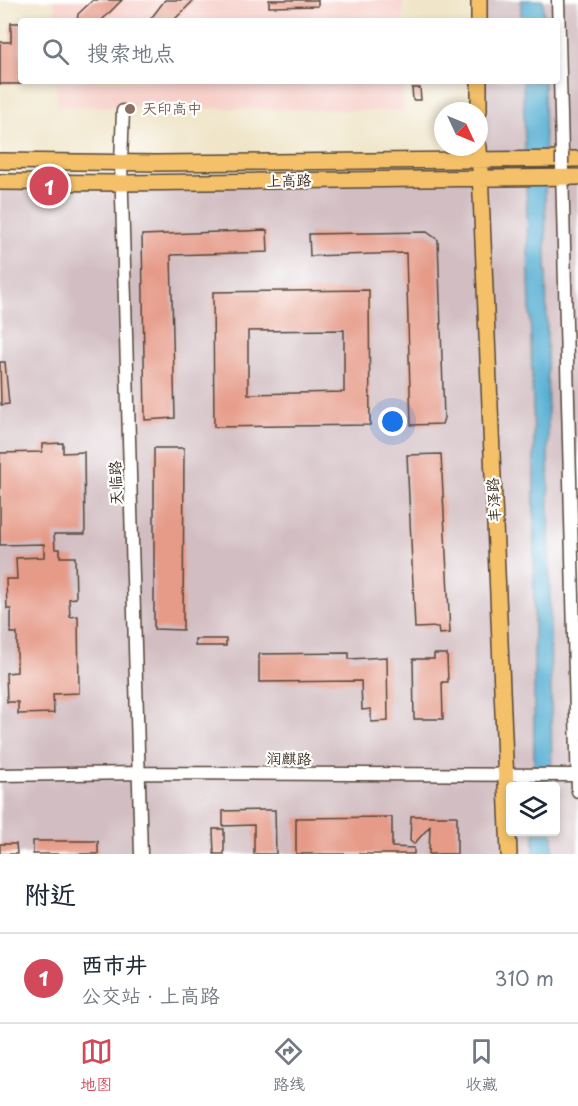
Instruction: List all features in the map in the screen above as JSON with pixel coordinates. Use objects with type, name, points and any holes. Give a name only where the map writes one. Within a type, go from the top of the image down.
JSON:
[{"type":"main road","points":[[479,0],[479,18]]},
{"type":"main road","points":[[479,84],[479,102]]},
{"type":"main road","name":"上高路","points":[[0,161],[121,162],[434,154]]},
{"type":"main road","name":"上高路","points":[[488,154],[578,159]]},
{"type":"main road","name":"丰泽路","points":[[479,156],[507,776],[508,854]]},
{"type":"main road","name":"上高路","points":[[0,182],[122,183],[479,178],[566,168]]},
{"type":"street","points":[[558,0],[559,18]]},
{"type":"street","points":[[560,42],[566,168],[578,792]]},
{"type":"street","name":"天临路","points":[[123,111],[121,162],[141,854]]},
{"type":"street","name":"润麒路","points":[[0,775],[140,773],[578,775]]},
{"type":"shaded area","points":[[55,0],[403,0],[403,18],[55,18]]},
{"type":"shaded area","points":[[479,0],[578,0],[578,854],[0,854],[0,182],[479,178],[479,156],[488,156],[488,102],[479,102],[479,84],[560,84],[560,18],[479,18]]},
{"type":"shaded area","points":[[56,84],[403,84],[403,111],[57,106]]},
{"type":"water","points":[[521,0],[543,0],[544,18],[521,18]]},
{"type":"water","points":[[523,84],[544,84],[552,782],[534,782],[534,441]]},
{"type":"water","points":[[534,836],[553,836],[553,854],[534,854]]},
{"type":"building","points":[[93,0],[122,0],[104,18],[77,18],[78,14]]},
{"type":"building","points":[[165,0],[194,0],[176,18],[151,18]]},
{"type":"building","points":[[269,0],[318,0],[318,6],[269,7]]},
{"type":"building","points":[[11,23],[18,23],[18,84],[0,84],[0,42],[11,42]]},
{"type":"building","points":[[412,88],[420,88],[421,100],[413,100]]},
{"type":"building","points":[[267,230],[268,252],[171,255],[175,418],[145,420],[142,235]]},
{"type":"building","points":[[427,232],[438,240],[444,418],[442,424],[411,425],[406,253],[310,256],[309,234]]},
{"type":"building","points":[[369,290],[370,425],[214,427],[213,292]],"holes":[[[344,330],[344,392],[248,394],[248,331]]]},
{"type":"building","points":[[0,362],[5,362],[9,404],[1,405]]},
{"type":"building","points":[[63,443],[63,453],[84,452],[85,534],[54,534],[55,549],[60,549],[60,557],[75,557],[76,598],[69,599],[70,617],[78,616],[79,693],[53,694],[54,713],[18,714],[18,702],[7,702],[6,673],[17,672],[17,633],[11,633],[11,609],[7,609],[6,579],[17,579],[16,558],[44,557],[44,544],[0,545],[0,453],[42,452],[42,444]]},
{"type":"building","points":[[154,448],[184,448],[183,630],[154,629]]},
{"type":"building","points":[[441,454],[450,633],[439,634],[438,627],[415,628],[407,455]]},
{"type":"building","points":[[195,639],[226,639],[226,646],[195,646]]},
{"type":"building","points":[[349,653],[349,659],[387,657],[388,721],[371,722],[371,709],[362,710],[361,681],[259,682],[259,654]]},
{"type":"building","points":[[434,654],[447,654],[448,682],[442,682],[443,719],[414,719],[413,659],[434,659]]},
{"type":"building","points":[[275,810],[276,854],[254,854],[254,825],[223,826],[223,811]]},
{"type":"building","points":[[411,816],[457,816],[457,854],[429,854],[430,826],[414,844],[410,841]]},
{"type":"building","points":[[392,817],[392,847],[414,848],[414,854],[296,854],[296,818]]},
{"type":"building","points":[[213,829],[224,829],[224,854],[214,854]]},
{"type":"building","points":[[33,841],[98,841],[98,854],[33,854]]},
{"type":"building","points":[[0,844],[16,844],[17,854],[0,854]]},
{"type":"place","name":"天印高中","points":[[130,109]]},
{"type":"place","name":"西市井","points":[[49,186]]}]
